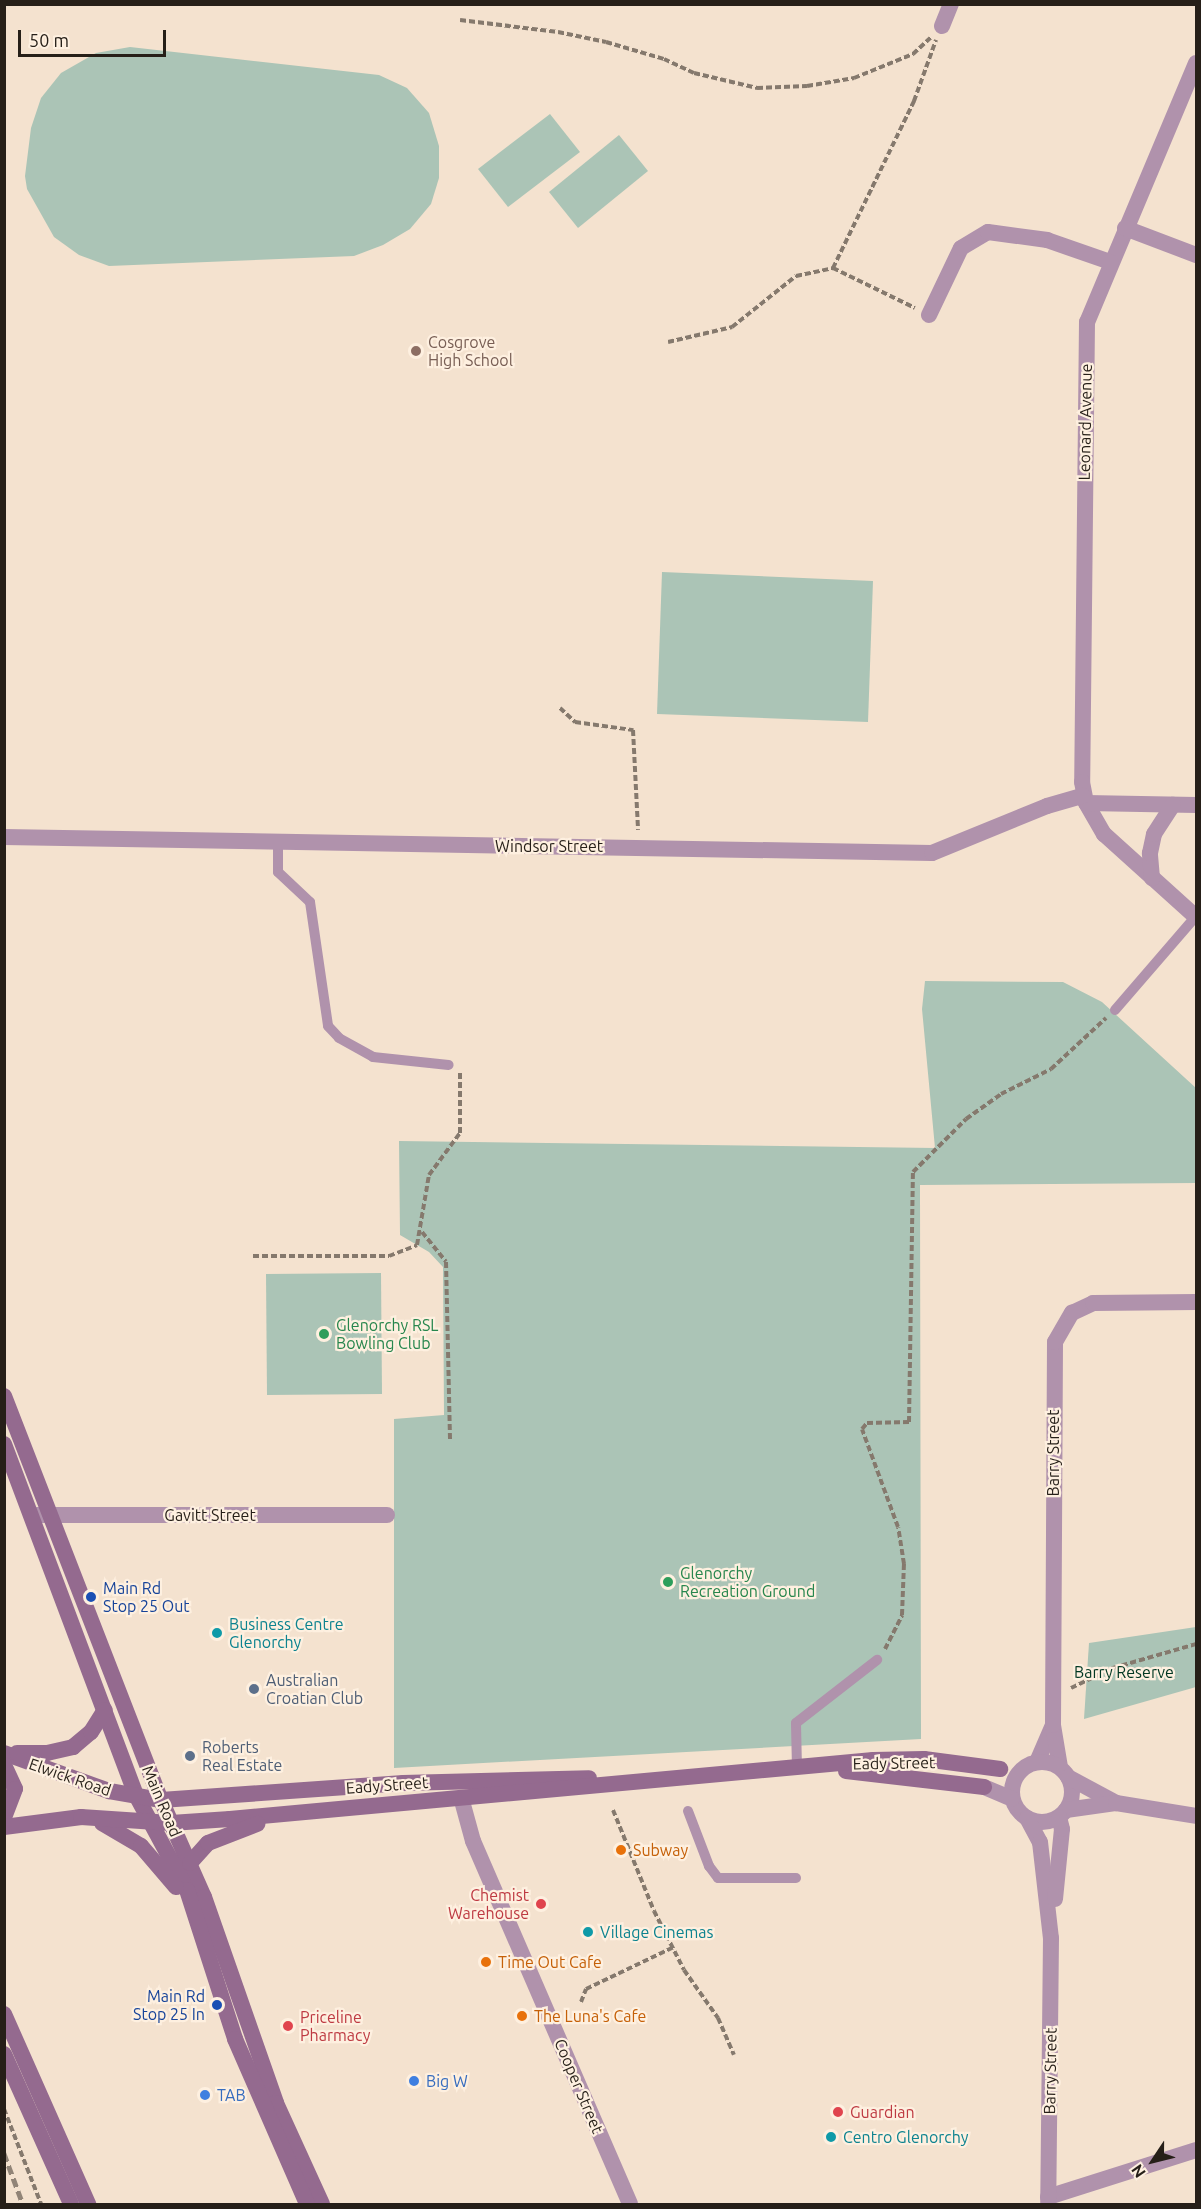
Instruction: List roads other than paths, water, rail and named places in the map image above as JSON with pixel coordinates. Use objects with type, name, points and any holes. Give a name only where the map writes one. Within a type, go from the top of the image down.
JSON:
[{"type":"main road","name":"Main Road","points":[[4,1396],[161,1800],[190,1863],[257,2053],[322,2205]]},
{"type":"main road","name":"Main Road","points":[[4,1444],[137,1797],[148,1822],[187,1890],[202,1928],[208,1964],[263,2109],[307,2205]]},
{"type":"main road","points":[[4,1753],[39,1754],[68,1749],[87,1736],[105,1710]]},
{"type":"main road","name":"Elwick Road","points":[[4,1753],[92,1786],[137,1797]]},
{"type":"main road","name":"Eady Street","points":[[148,1822],[171,1823],[462,1801],[637,1781],[924,1759],[1000,1769]]},
{"type":"main road","points":[[4,1765],[15,1789],[4,1818]]},
{"type":"main road","name":"Eady Street","points":[[797,1768],[918,1777],[984,1787]]},
{"type":"main road","name":"Eady Street","points":[[137,1797],[161,1800],[554,1777],[637,1781]]},
{"type":"main road","points":[[190,1863],[217,1838],[292,1814]]},
{"type":"main road","points":[[81,1817],[122,1832],[161,1866],[177,1890],[208,1964]]},
{"type":"main road","name":"Elwick Road","points":[[4,1827],[81,1817],[148,1822]]},
{"type":"main road","points":[[4,2014],[88,2205]]},
{"type":"main road","points":[[4,2054],[71,2205]]},
{"type":"street","points":[[942,26],[951,4]]},
{"type":"street","name":"Leonard Avenue","points":[[1085,799],[1086,345],[1088,322],[1110,262],[1197,63]]},
{"type":"street","points":[[1125,228],[1197,255]]},
{"type":"street","points":[[929,315],[961,248],[988,232],[1047,240],[1110,262]]},
{"type":"street","points":[[1085,799],[1104,834],[1196,916]]},
{"type":"street","name":"Windsor Street","points":[[4,837],[638,846],[932,853],[1047,806],[1085,799],[1197,805]]},
{"type":"street","points":[[1152,878],[1150,853],[1154,834],[1173,805]]},
{"type":"street","name":"Barry Street","points":[[1064,1772],[1053,1725],[1053,1356],[1059,1329],[1072,1313],[1093,1303],[1197,1302]]},
{"type":"street","name":"Gavitt Street","points":[[32,1515],[387,1515]]},
{"type":"street","name":"Barry Street","points":[[1031,1764],[1053,1725]]},
{"type":"street","points":[[1116,1803],[1064,1772],[1031,1764],[1014,1780],[1012,1799],[1027,1818],[1043,1822],[1062,1813],[1116,1803],[1197,1816]]},
{"type":"street","name":"Eady Street","points":[[1000,1769],[1031,1764]]},
{"type":"street","points":[[1062,1813],[1072,1794],[1064,1772]]},
{"type":"street","name":"Eady Street","points":[[984,1787],[1012,1799]]},
{"type":"street","name":"Cooper Street","points":[[462,1801],[473,1840],[630,2205]]},
{"type":"street","name":"Barry Street","points":[[1048,2201],[1051,1938],[1062,1813]]},
{"type":"street","name":"Barry Street","points":[[1027,1818],[1040,1842],[1051,1938]]},
{"type":"street","points":[[1048,2201],[1197,2150]]},
{"type":"lane","points":[[278,841],[278,872],[310,902],[328,1026],[339,1038],[373,1057],[449,1065]]},
{"type":"lane","points":[[1115,1010],[1196,916]]},
{"type":"lane","points":[[797,1768],[796,1723],[877,1660]]},
{"type":"lane","points":[[688,1811],[709,1866],[718,1878],[796,1878]]},
{"type":"railway","points":[[4,2153],[23,2204]]},
{"type":"place","name":"Cosgrove High School","points":[[416,351]]},
{"type":"place","name":"Glenorchy RSL Bowling Club","points":[[324,1334]]},
{"type":"place","name":"Glenorchy Recreation Ground","points":[[668,1582]]},
{"type":"place","name":"Main Rd Stop 25 Out","points":[[91,1597]]},
{"type":"place","name":"Business Centre Glenorchy","points":[[217,1633]]},
{"type":"place","name":"Australian Croatian Club","points":[[254,1689]]},
{"type":"place","name":"Roberts Real Estate","points":[[190,1756]]},
{"type":"place","name":"Subway","points":[[621,1850]]},
{"type":"place","name":"Chemist Warehouse","points":[[541,1904]]},
{"type":"place","name":"Village Cinemas","points":[[588,1932]]},
{"type":"place","name":"Time Out Cafe","points":[[486,1962]]},
{"type":"place","name":"Main Rd Stop 25 In","points":[[217,2005]]},
{"type":"place","name":"The Luna's Cafe","points":[[522,2016]]},
{"type":"place","name":"Priceline Pharmacy","points":[[288,2026]]},
{"type":"place","name":"Big W","points":[[414,2081]]},
{"type":"place","name":"TAB","points":[[205,2095]]},
{"type":"place","name":"Guardian","points":[[838,2112]]},
{"type":"place","name":"Centro Glenorchy","points":[[831,2137]]},
{"type":"park label","name":"Barry Reserve","points":[[1124,1672]]}]
